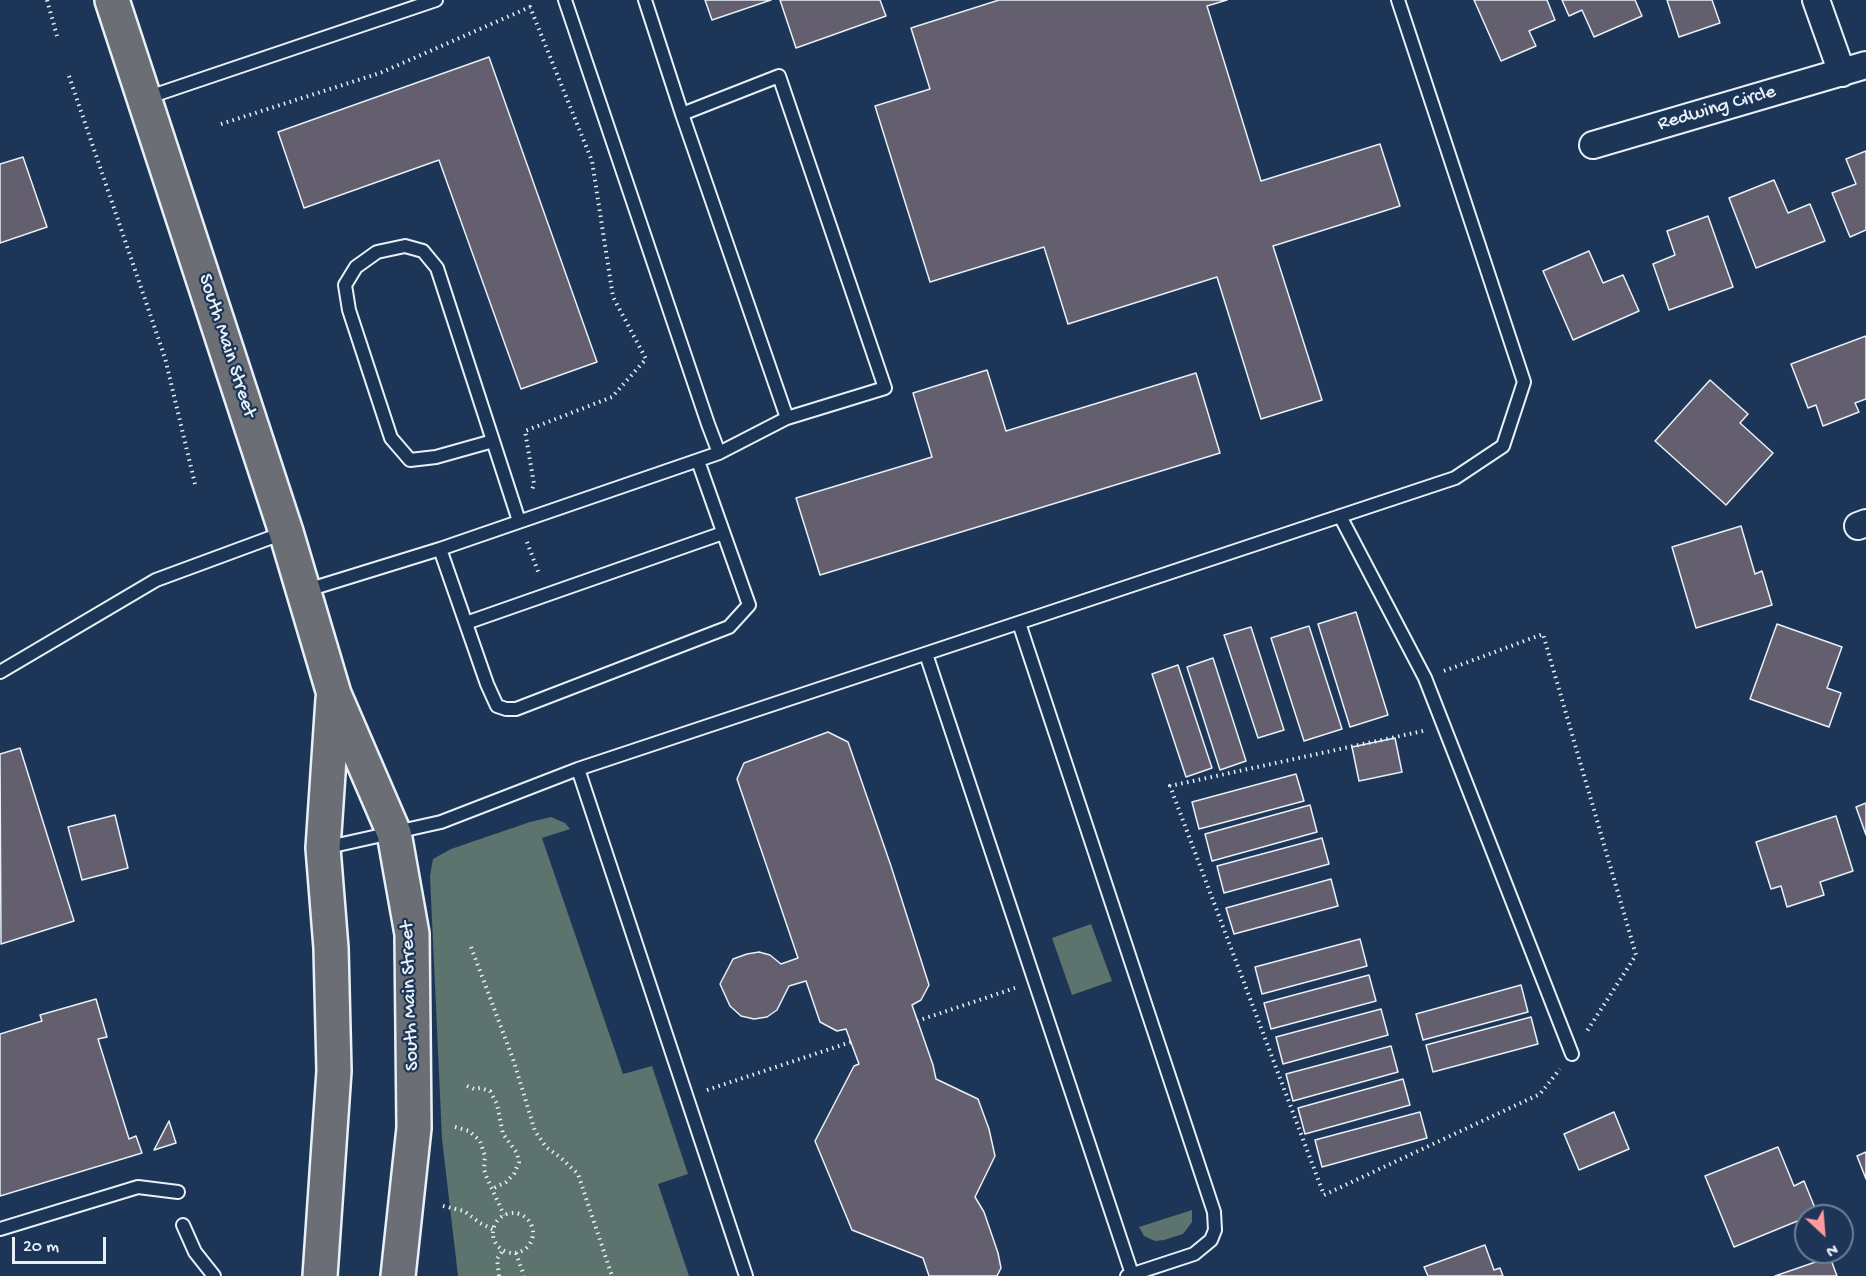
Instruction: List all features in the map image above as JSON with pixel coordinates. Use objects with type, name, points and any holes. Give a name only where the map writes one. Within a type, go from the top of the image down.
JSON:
[{"type":"main road","name":"South Main Street","points":[[112,0],[286,532],[334,694],[394,833],[412,933],[414,1128],[398,1276]]},
{"type":"main road","name":"South Main Street","points":[[320,1276],[334,1071],[331,948],[323,848],[334,694]]},
{"type":"street","points":[[1816,0],[1842,73]]},
{"type":"street","name":"Redwing Circle","points":[[1593,144],[1866,65]]},
{"type":"lane","points":[[145,98],[436,0]]},
{"type":"lane","points":[[565,0],[719,453]]},
{"type":"lane","points":[[645,0],[787,418]]},
{"type":"lane","points":[[323,848],[441,822],[579,769],[1455,478],[1503,446],[1524,382],[1398,0]]},
{"type":"lane","points":[[304,591],[440,549],[698,461],[719,453],[787,418],[885,388],[779,76],[682,114]]},
{"type":"lane","points":[[493,441],[436,457],[410,460],[391,438],[349,310],[345,285],[356,267],[377,252],[405,246],[423,251],[437,268],[519,521]]},
{"type":"lane","points":[[440,549],[497,706],[516,709],[729,627],[748,605],[698,461]]},
{"type":"lane","points":[[1340,516],[1425,678],[1572,1054]]},
{"type":"lane","points":[[0,672],[156,580],[286,532]]},
{"type":"lane","points":[[466,623],[723,533]]},
{"type":"lane","points":[[926,654],[1130,1275],[1194,1254],[1211,1240],[1215,1230],[1214,1212],[1020,623]]},
{"type":"lane","points":[[579,769],[746,1276]]},
{"type":"lane","points":[[0,1229],[138,1187],[178,1192]]},
{"type":"lane","points":[[183,1225],[195,1252],[214,1276]]},
{"type":"path","points":[[46,0],[57,36]]},
{"type":"path","points":[[221,124],[380,73],[530,7],[592,161],[613,297],[646,359],[612,397],[525,431],[534,484],[519,521],[546,595]]},
{"type":"path","points":[[69,76],[165,358],[195,484]]},
{"type":"path","points":[[1425,678],[1543,634],[1636,955],[1572,1054],[1540,1094],[1324,1195],[1170,786],[1444,726]]},
{"type":"path","points":[[471,947],[513,1059],[535,1131],[546,1148],[578,1174],[612,1276]]},
{"type":"path","points":[[917,1021],[1035,982]]},
{"type":"path","points":[[687,1096],[851,1042]]},
{"type":"path","points":[[466,1086],[490,1091],[497,1104],[503,1134],[517,1153],[518,1168],[506,1182],[492,1189]]},
{"type":"path","points":[[455,1127],[469,1131],[480,1141],[485,1156],[484,1169],[504,1215]]},
{"type":"path","points":[[443,1206],[464,1210],[480,1223],[494,1230]]},
{"type":"path","points":[[512,1213],[525,1216],[533,1228],[532,1241],[528,1247],[516,1253],[503,1250],[495,1241],[496,1223],[504,1215],[512,1213]]},
{"type":"path","points":[[499,1276],[496,1259],[503,1250]]},
{"type":"path","points":[[516,1253],[524,1276]]},
{"type":"green space","points":[[551,817],[565,823],[570,829],[542,838],[623,1074],[652,1066],[688,1174],[658,1184],[689,1276],[458,1276],[442,1139],[430,876],[433,859],[451,849]]},
{"type":"green space","points":[[1091,924],[1112,981],[1072,995],[1052,938]]},
{"type":"green space","points":[[1192,1210],[1192,1222],[1183,1234],[1155,1241],[1144,1236],[1139,1227]]},
{"type":"building","points":[[705,0],[771,0],[712,20]]},
{"type":"building","points":[[780,0],[880,0],[886,16],[796,48]]},
{"type":"building","points":[[999,0],[1227,0],[1207,6],[1261,181],[1380,144],[1400,206],[1273,246],[1322,400],[1261,419],[1217,277],[1068,324],[1044,247],[930,282],[875,106],[930,89],[911,28]]},
{"type":"building","points":[[1474,0],[1547,0],[1555,20],[1529,31],[1536,46],[1501,61]]},
{"type":"building","points":[[1562,0],[1635,0],[1642,16],[1594,37],[1582,10],[1569,16]]},
{"type":"building","points":[[1667,0],[1712,0],[1720,23],[1679,37]]},
{"type":"building","points":[[489,57],[597,362],[521,389],[439,160],[304,208],[278,132]]},
{"type":"building","points":[[1866,151],[1866,230],[1850,237],[1832,193],[1856,184],[1846,159]]},
{"type":"building","points":[[23,157],[47,227],[0,243],[0,164]]},
{"type":"building","points":[[1774,180],[1788,213],[1810,204],[1825,241],[1756,268],[1729,198]]},
{"type":"building","points":[[1708,216],[1733,287],[1669,310],[1653,264],[1675,255],[1667,231]]},
{"type":"building","points":[[1589,251],[1603,283],[1623,275],[1639,311],[1573,340],[1543,271]]},
{"type":"building","points":[[1866,336],[1866,399],[1855,403],[1859,412],[1823,426],[1816,405],[1808,408],[1791,364]]},
{"type":"building","points":[[987,370],[1006,431],[1196,373],[1220,453],[820,575],[796,498],[932,457],[913,393]]},
{"type":"building","points":[[1710,380],[1748,414],[1740,423],[1773,453],[1726,505],[1655,441]]},
{"type":"building","points":[[1741,526],[1755,574],[1762,571],[1772,605],[1696,628],[1672,547]]},
{"type":"building","points":[[1356,612],[1388,715],[1350,727],[1318,624]]},
{"type":"building","points":[[1777,624],[1842,647],[1827,688],[1841,693],[1829,727],[1750,699]]},
{"type":"building","points":[[1309,626],[1342,729],[1304,741],[1271,638]]},
{"type":"building","points":[[1251,627],[1284,730],[1258,738],[1224,635]]},
{"type":"building","points":[[1213,658],[1246,761],[1220,770],[1187,667]]},
{"type":"building","points":[[1178,665],[1212,768],[1186,777],[1152,674]]},
{"type":"building","points":[[828,732],[848,742],[929,985],[921,1000],[912,1005],[936,1079],[978,1099],[989,1129],[995,1156],[975,1197],[984,1212],[998,1253],[1001,1268],[997,1276],[929,1276],[923,1258],[852,1230],[815,1141],[854,1066],[859,1064],[846,1029],[837,1031],[820,1022],[806,981],[789,986],[777,1010],[767,1017],[754,1019],[741,1016],[730,1006],[720,984],[733,959],[747,954],[759,952],[770,955],[781,964],[798,958],[737,779],[744,763]]},
{"type":"building","points":[[1395,738],[1402,772],[1359,781],[1352,747]]},
{"type":"building","points":[[20,748],[74,921],[1,944],[0,754]]},
{"type":"building","points":[[1296,774],[1304,801],[1199,829],[1192,802]]},
{"type":"building","points":[[1866,803],[1866,835],[1856,807]]},
{"type":"building","points":[[1310,805],[1317,832],[1212,861],[1205,834]]},
{"type":"building","points":[[115,815],[128,868],[82,880],[68,827]]},
{"type":"building","points":[[1836,816],[1853,871],[1820,882],[1824,895],[1787,907],[1781,886],[1771,889],[1756,842]]},
{"type":"building","points":[[1322,838],[1329,864],[1224,893],[1217,866]]},
{"type":"building","points":[[1331,879],[1338,906],[1234,934],[1226,908]]},
{"type":"building","points":[[1360,939],[1367,966],[1262,994],[1255,967]]},
{"type":"building","points":[[1369,975],[1376,1001],[1271,1029],[1264,1003]]},
{"type":"building","points":[[1521,985],[1528,1012],[1423,1040],[1416,1014]]},
{"type":"building","points":[[96,999],[107,1037],[98,1039],[129,1139],[136,1136],[142,1153],[0,1196],[0,1034],[42,1021],[40,1015]]},
{"type":"building","points":[[1381,1009],[1388,1035],[1283,1064],[1276,1037]]},
{"type":"building","points":[[1531,1017],[1538,1044],[1433,1072],[1426,1045]]},
{"type":"building","points":[[1391,1046],[1398,1072],[1293,1101],[1286,1074]]},
{"type":"building","points":[[1403,1079],[1410,1105],[1305,1134],[1298,1108]]},
{"type":"building","points":[[1420,1112],[1427,1138],[1322,1167],[1315,1140]]},
{"type":"building","points":[[1614,1112],[1629,1149],[1579,1170],[1564,1134]]},
{"type":"building","points":[[169,1121],[176,1143],[154,1150]]},
{"type":"building","points":[[1778,1147],[1794,1186],[1804,1181],[1813,1204],[1794,1204],[1794,1222],[1734,1247],[1705,1176]]},
{"type":"building","points":[[1866,1152],[1866,1179],[1857,1156]]},
{"type":"building","points":[[1485,1245],[1494,1270],[1500,1268],[1503,1276],[1428,1276],[1424,1267]]},
{"type":"building","points":[[1810,1264],[1833,1264],[1837,1276],[1775,1276]]}]
